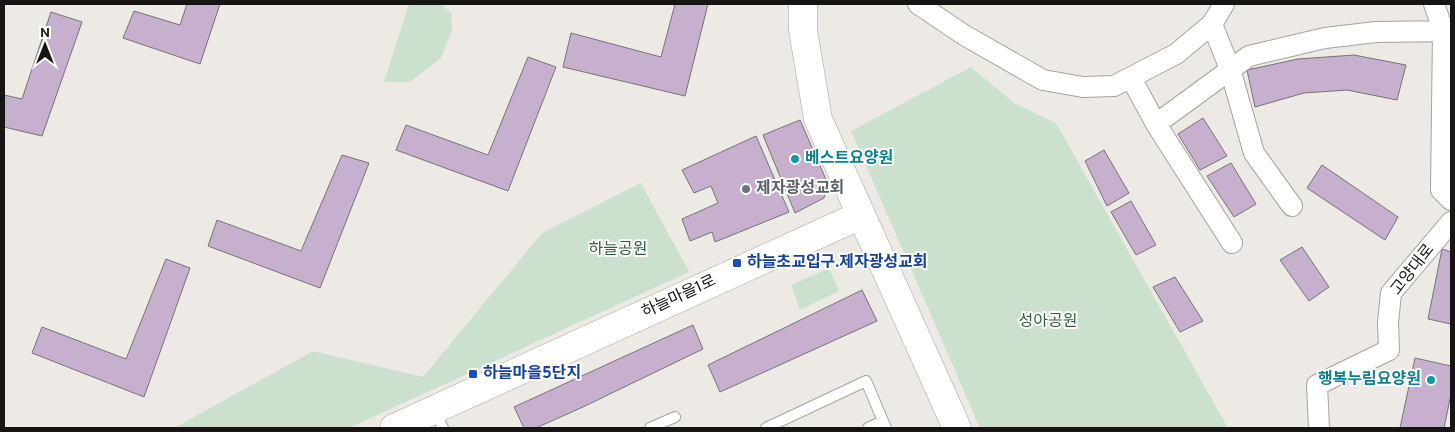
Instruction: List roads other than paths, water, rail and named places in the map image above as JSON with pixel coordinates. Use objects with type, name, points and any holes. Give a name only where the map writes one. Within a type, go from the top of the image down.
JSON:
[{"type":"street","points":[[803,4],[803,30],[818,119],[957,428]]},
{"type":"street","points":[[918,4],[964,35],[1043,80],[1083,87],[1114,86],[1176,54],[1212,24],[1224,4]]},
{"type":"street","points":[[1434,4],[1447,30],[1441,190],[1451,200]]},
{"type":"street","points":[[1212,24],[1230,69],[1254,153],[1292,206]]},
{"type":"street","points":[[1156,124],[1249,56],[1325,38],[1376,32],[1447,30]]},
{"type":"street","points":[[1131,78],[1156,124],[1232,243]]},
{"type":"street","name":"하늘마을1로","points":[[394,428],[438,419],[861,215]]},
{"type":"street","name":"고양대로","points":[[1318,428],[1318,385],[1390,350],[1388,323],[1391,293],[1451,222]]},
{"type":"lane","points":[[766,428],[866,382],[885,425],[868,428]]},
{"type":"lane","points":[[650,428],[675,417]]},
{"type":"place","name":"베스트요양원","points":[[795,159]]},
{"type":"place","name":"제자광성교회","points":[[746,189]]},
{"type":"place","name":"하늘초교입구.제자광성교회","points":[[737,263]]},
{"type":"place","name":"하늘마을5단지","points":[[473,374]]},
{"type":"place","name":"행복누림요양원","points":[[1431,380]]},
{"type":"park label","name":"하늘공원","points":[[618,250]]},
{"type":"park label","name":"성아공원","points":[[1048,322]]}]
